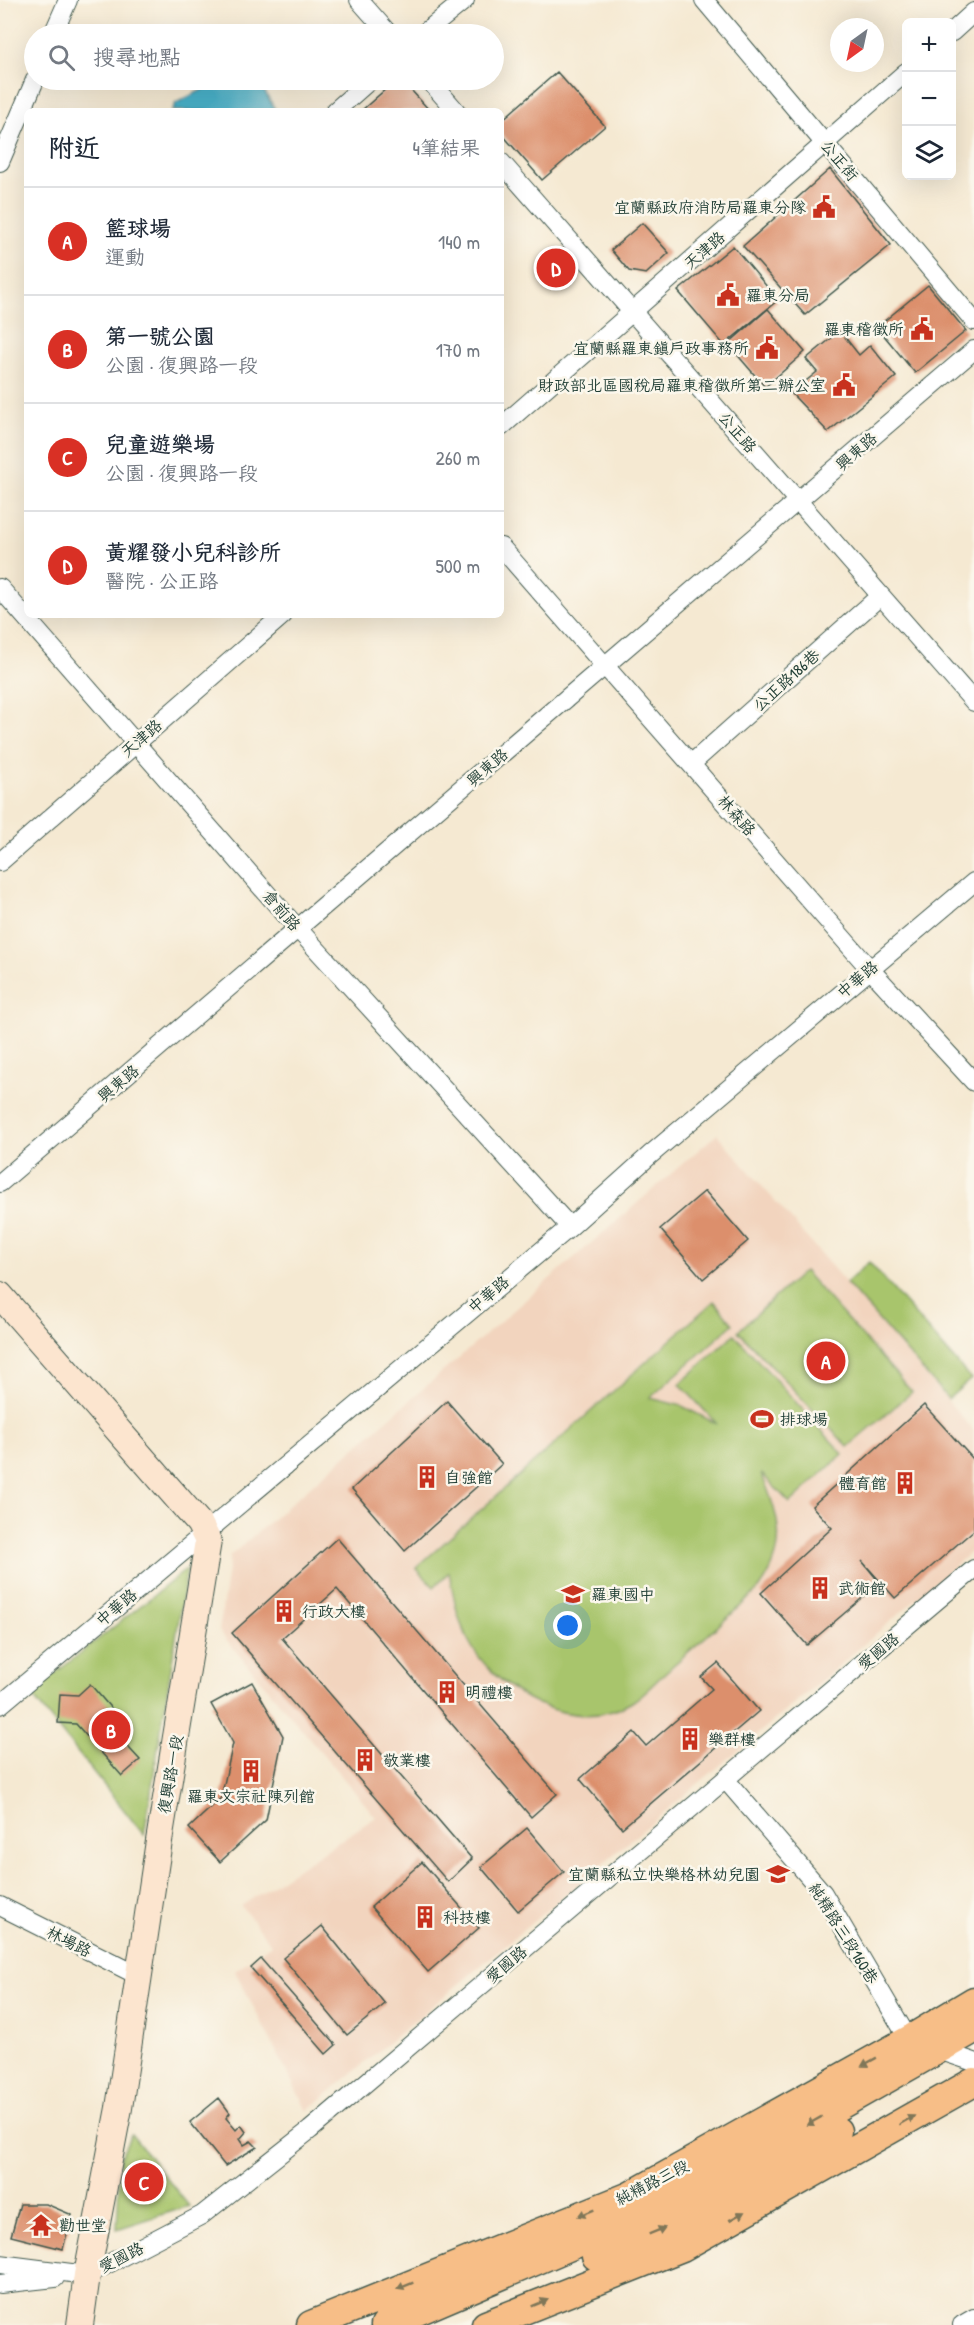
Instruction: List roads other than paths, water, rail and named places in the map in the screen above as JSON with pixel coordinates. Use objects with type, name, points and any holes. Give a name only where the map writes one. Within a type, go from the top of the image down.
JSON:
[{"type":"main road","points":[[0,1295],[205,1532]]},
{"type":"main road","name":"復興路一段","points":[[80,2325],[87,2275],[119,2108],[159,1840],[207,1555],[208,1541],[205,1532]]},
{"type":"main road","name":"純精路三段","points":[[311,2325],[630,2196],[909,2040],[974,2001]]},
{"type":"main road","name":"純精路三段","points":[[486,2325],[682,2247],[965,2061],[974,2029]]},
{"type":"main road","name":"純精路三段","points":[[385,2325],[658,2208],[965,2061]]},
{"type":"main road","name":"純精路三段","points":[[427,2325],[670,2226],[965,2061]]},
{"type":"street","points":[[57,24],[68,0]]},
{"type":"street","points":[[359,0],[380,24]]},
{"type":"street","points":[[435,24],[465,0]]},
{"type":"street","name":"公正街","points":[[704,0],[974,321]]},
{"type":"street","points":[[956,28],[974,12]]},
{"type":"street","name":"天津路","points":[[504,424],[902,76]]},
{"type":"street","points":[[0,162],[30,90]]},
{"type":"street","points":[[338,108],[359,90]]},
{"type":"street","points":[[438,90],[453,108]]},
{"type":"street","name":"公正路","points":[[504,165],[974,702]]},
{"type":"street","name":"興東路","points":[[0,1183],[974,350]]},
{"type":"street","name":"林森路","points":[[504,550],[869,968],[974,1082]]},
{"type":"street","name":"倉前路","points":[[0,588],[24,615]]},
{"type":"street","name":"公正路186巷","points":[[691,764],[880,596]]},
{"type":"street","name":"倉前路","points":[[26,618],[298,929],[570,1227]]},
{"type":"street","name":"天津路","points":[[0,862],[280,618]]},
{"type":"street","name":"中華路","points":[[0,1705],[570,1227],[650,1155],[869,968],[974,882]]},
{"type":"street","name":"愛國路","points":[[0,2264],[87,2275],[202,2215],[310,2130],[974,1569]]},
{"type":"street","name":"純精路三段160巷","points":[[725,1779],[823,1893],[909,2040]]},
{"type":"street","name":"林場路","points":[[0,1906],[139,1976]]},
{"type":"street","points":[[909,2040],[965,2061]]},
{"type":"street","points":[[0,2284],[87,2275]]},
{"type":"street","points":[[962,2325],[974,2318]]},
{"type":"water","points":[[201,90],[264,90],[274,108],[174,108],[176,103]]},
{"type":"place","name":"宜蘭縣政府消防局羅東分隊","points":[[824,207]]},
{"type":"place","name":"黃耀發小兒科診所","points":[[556,268]]},
{"type":"place","name":"羅東分局","points":[[728,295]]},
{"type":"place","name":"羅東稽徵所","points":[[922,329]]},
{"type":"place","name":"宜蘭縣羅東鎮戶政事務所","points":[[767,348]]},
{"type":"place","name":"財政部北區國稅局羅東稽徵所第二辦公室","points":[[844,385]]},
{"type":"place","name":"籃球場","points":[[826,1361]]},
{"type":"place","name":"排球場","points":[[762,1419]]},
{"type":"place","name":"自強館","points":[[427,1477]]},
{"type":"place","name":"體育館","points":[[905,1483]]},
{"type":"place","name":"武術館","points":[[820,1588]]},
{"type":"place","name":"羅東國中","points":[[573,1594]]},
{"type":"place","name":"行政大樓","points":[[284,1611]]},
{"type":"place","name":"明禮樓","points":[[447,1692]]},
{"type":"place","name":"第一號公園","points":[[111,1730]]},
{"type":"place","name":"樂群樓","points":[[690,1739]]},
{"type":"place","name":"敬業樓","points":[[365,1760]]},
{"type":"place","name":"羅東文宗社陳列館","points":[[251,1771]]},
{"type":"place","name":"宜蘭縣私立快樂格林幼兒園","points":[[778,1874]]},
{"type":"place","name":"科技樓","points":[[425,1917]]},
{"type":"place","name":"兒童遊樂場","points":[[144,2182]]},
{"type":"place","name":"勸世堂","points":[[41,2225]]}]
